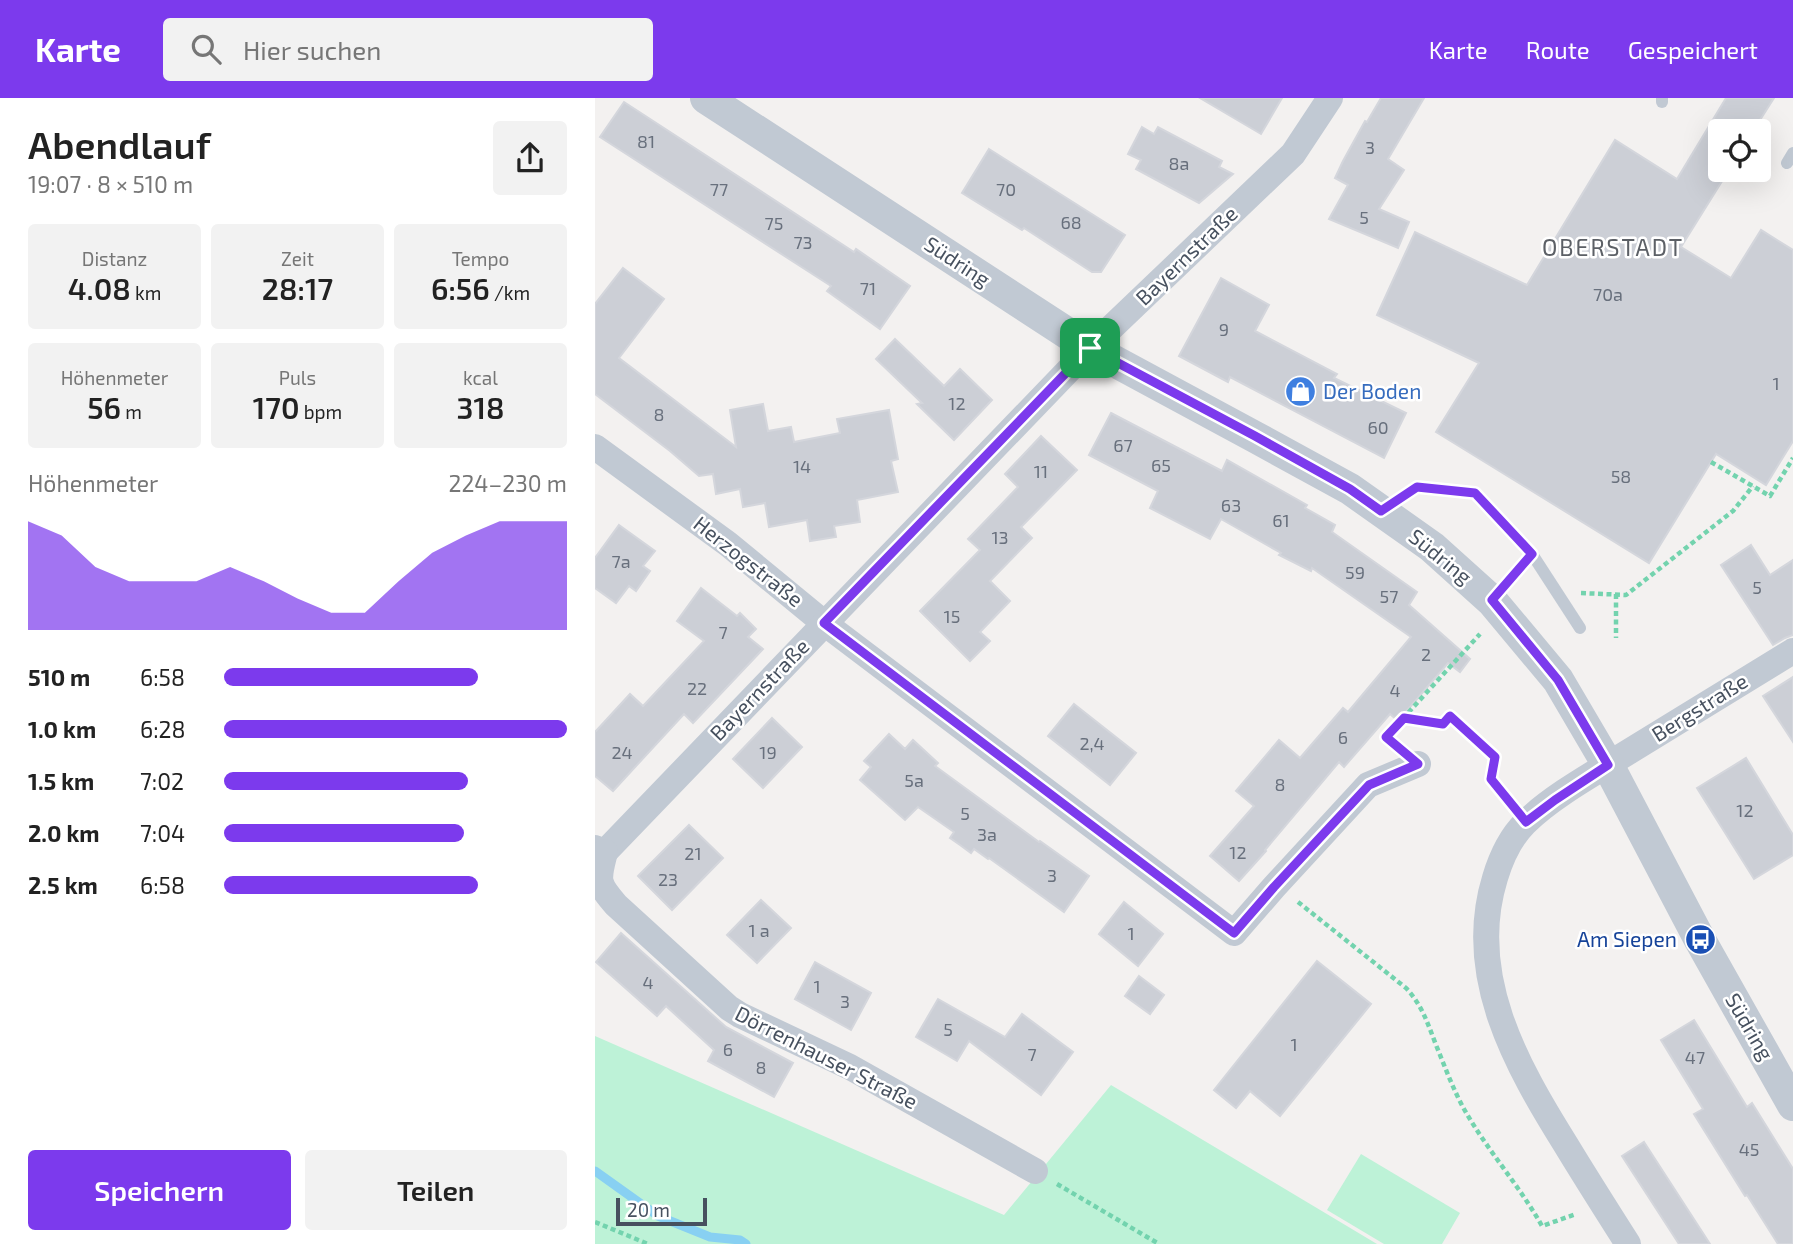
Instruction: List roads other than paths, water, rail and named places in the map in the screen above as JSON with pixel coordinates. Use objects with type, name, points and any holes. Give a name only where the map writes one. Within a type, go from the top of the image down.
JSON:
[{"type":"street","name":"Südring","points":[[706,98],[1090,348],[1350,489],[1431,547],[1497,606],[1558,680],[1608,765],[1700,940],[1793,1105]]},
{"type":"street","name":"Bayernstraße","points":[[600,850],[1090,348],[1293,154],[1330,98]]},
{"type":"street","name":"Herzogstraße","points":[[595,447],[728,544],[824,623],[1234,933],[1369,785],[1418,764]]},
{"type":"street","name":"Bergstraße","points":[[1628,1244],[1548,1115],[1513,1051],[1498,1011],[1485,951],[1485,921],[1489,897],[1498,868],[1512,838],[1526,822],[1608,765],[1793,650]]},
{"type":"street","name":"Dörrenhauser Straße","points":[[600,850],[599,878],[604,891],[729,1008],[850,1067],[1035,1171]]},
{"type":"lane","points":[[1381,511],[1417,487],[1475,493],[1532,554],[1580,628]]},
{"type":"lane","points":[[1497,606],[1532,554]]},
{"type":"waterway","points":[[595,1171],[658,1216],[710,1237],[740,1240],[746,1244]]},
{"type":"place","name":"Der Boden","points":[[1300,392]]},
{"type":"place","name":"Am Siepen","points":[[1700,940]]},
{"type":"district","name":"OBERSTADT","points":[[1613,248]]}]
